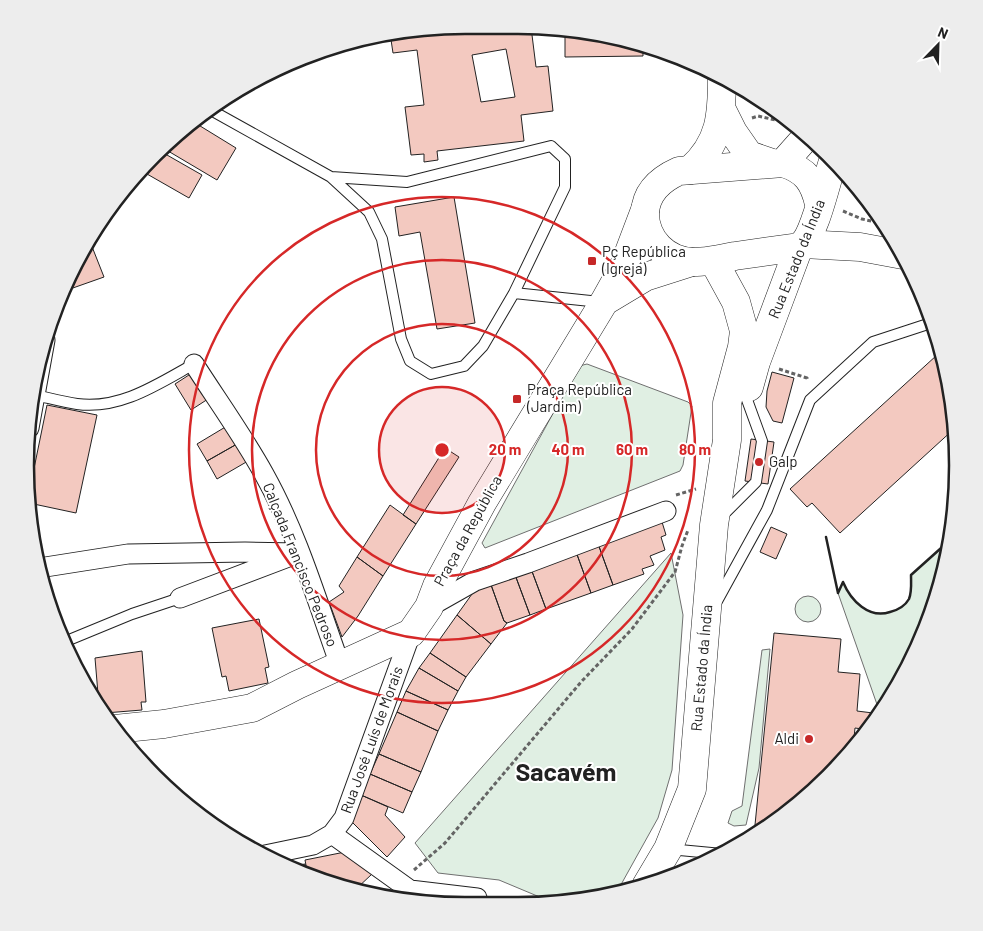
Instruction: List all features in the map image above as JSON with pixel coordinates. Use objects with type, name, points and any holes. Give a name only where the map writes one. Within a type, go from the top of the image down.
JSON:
[{"type":"main road","points":[[684,170],[698,163],[714,138],[722,110],[722,86]]},
{"type":"main road","points":[[722,110],[733,132],[749,155],[794,166],[811,181],[826,207],[829,228],[842,238],[860,247],[893,253]]},
{"type":"main road","points":[[684,170],[777,163],[802,141]]},
{"type":"main road","name":"Rua Estado da Índia","points":[[652,875],[668,849],[692,789],[707,618],[702,524],[727,440],[746,397],[756,362],[801,245],[826,207],[832,169]]},
{"type":"main road","name":"Praça da República","points":[[411,633],[429,607],[437,586],[482,503],[623,268],[649,197],[666,176],[684,170]]},
{"type":"main road","name":"Praça da República","points":[[645,210],[649,234],[660,249],[674,258],[703,261]]},
{"type":"main road","name":"Praça da República","points":[[604,302],[645,277],[703,261],[801,245],[860,247]]},
{"type":"main road","name":"Rua Estado da Índia","points":[[703,261],[736,302],[744,332],[742,347],[727,402],[727,440]]},
{"type":"main road","points":[[123,728],[164,724],[252,708],[411,633]]},
{"type":"street","name":"Calçada Francisco Pedroso","points":[[194,364],[264,474],[299,553],[340,665]]},
{"type":"street","name":"Praça da República","points":[[429,607],[476,581],[528,564],[666,511]]},
{"type":"street","points":[[46,567],[128,554],[299,553]]},
{"type":"street","points":[[180,598],[299,553]]},
{"type":"street","name":"Rua José Luís de Morais","points":[[275,853],[313,845],[332,834],[344,818],[411,633]]},
{"type":"street","points":[[332,834],[410,890],[469,897]]},
{"type":"lane","points":[[217,113],[331,177],[369,212],[382,239],[401,339],[410,361],[431,374],[464,366],[483,346],[514,293],[565,187],[565,159],[552,146],[407,182],[331,177]]},
{"type":"lane","points":[[514,293],[604,302]]},
{"type":"lane","points":[[707,618],[767,510],[810,400],[873,342],[925,325]]},
{"type":"lane","points":[[39,396],[78,404],[116,402],[155,386],[194,364]]},
{"type":"lane","points":[[702,524],[756,482],[762,441],[746,397]]},
{"type":"lane","points":[[71,639],[132,614],[180,598]]},
{"type":"lane","points":[[668,849],[708,853]]},
{"type":"path","points":[[750,118],[758,116],[776,120]]},
{"type":"path","points":[[826,207],[873,221]]},
{"type":"path","points":[[756,362],[808,378],[797,406],[806,408]]},
{"type":"path","points":[[400,883],[445,843],[581,682],[632,629],[675,572],[682,546],[702,524]]},
{"type":"green space","points":[[587,364],[688,402],[692,406],[683,465],[680,471],[485,548],[482,543],[579,366]]},
{"type":"green space","points":[[941,548],[935,577],[916,631],[905,656],[877,704],[838,593],[843,582],[851,596],[862,607],[868,611],[882,614],[898,609],[909,599],[911,575]]},
{"type":"green space","points":[[671,553],[683,615],[672,770],[658,818],[621,885],[574,894],[538,896],[499,880],[438,873],[415,843]]},
{"type":"green space","points":[[808,596],[817,600],[821,609],[817,618],[808,622],[799,618],[795,609],[799,600]]},
{"type":"green space","points":[[770,649],[759,768],[746,825],[734,826],[728,823],[732,811],[742,806],[762,650]]},
{"type":"building","points":[[466,34],[532,34],[536,67],[548,66],[553,111],[521,115],[524,141],[437,151],[438,160],[424,162],[424,154],[411,155],[405,107],[424,105],[417,50],[393,53],[391,40],[409,37]],"holes":[[[506,49],[515,97],[481,102],[472,55]]]},
{"type":"building","points":[[565,36],[602,42],[643,53],[643,56],[565,57]]},
{"type":"building","points":[[200,126],[236,148],[217,180],[169,152]]},
{"type":"building","points":[[166,154],[202,175],[189,198],[147,174]]},
{"type":"building","points":[[454,197],[475,323],[437,329],[420,232],[399,236],[395,207]]},
{"type":"building","points":[[93,249],[104,277],[72,288]]},
{"type":"building","points":[[936,356],[946,409],[948,435],[840,533],[812,503],[807,507],[790,489]]},
{"type":"building","points":[[772,372],[794,378],[782,423],[773,421],[766,407],[767,391]]},
{"type":"building","points":[[192,373],[208,399],[191,410],[175,384]]},
{"type":"building","points":[[47,405],[97,415],[76,513],[36,504],[34,468]]},
{"type":"building","points":[[227,426],[237,444],[207,461],[197,444]]},
{"type":"building","points":[[751,439],[774,442],[768,484],[745,481]]},
{"type":"building","points":[[237,444],[248,461],[217,479],[207,461]]},
{"type":"building","points":[[445,448],[459,457],[416,524],[403,515]]},
{"type":"building","points":[[390,505],[416,524],[383,576],[357,557]]},
{"type":"building","points":[[662,522],[666,535],[661,537],[665,550],[650,556],[654,565],[642,569],[644,574],[613,585],[597,541]]},
{"type":"building","points":[[771,527],[787,534],[776,559],[760,552]]},
{"type":"building","points":[[597,541],[613,585],[591,593],[575,549]]},
{"type":"building","points":[[575,549],[591,593],[546,609],[530,566]]},
{"type":"building","points":[[357,557],[383,576],[358,616],[342,637],[329,602],[344,592],[339,586]]},
{"type":"building","points":[[530,566],[546,609],[530,615],[514,572]]},
{"type":"building","points":[[514,572],[530,615],[507,623],[504,621],[490,582]]},
{"type":"building","points":[[490,582],[504,621],[507,623],[491,644],[457,615],[477,587]]},
{"type":"building","points":[[457,615],[491,644],[466,677],[430,653]]},
{"type":"building","points":[[259,619],[269,667],[265,668],[268,683],[229,691],[226,676],[222,677],[212,628]]},
{"type":"building","name":"Aldi","points":[[774,633],[841,639],[838,672],[860,674],[857,711],[871,713],[859,729],[855,728],[854,735],[823,771],[780,808],[755,825]]},
{"type":"building","points":[[142,651],[146,702],[141,702],[142,710],[112,712],[98,690],[95,658]]},
{"type":"building","points":[[430,653],[466,677],[458,691],[419,668]]},
{"type":"building","points":[[419,668],[458,691],[448,710],[406,691]]},
{"type":"building","points":[[406,691],[448,710],[438,731],[397,712]]},
{"type":"building","points":[[397,712],[438,731],[421,772],[379,754]]},
{"type":"building","points":[[379,754],[421,772],[412,792],[370,774]]},
{"type":"building","points":[[370,774],[412,792],[403,813],[361,795]]},
{"type":"building","points":[[361,795],[388,807],[385,815],[405,837],[387,857],[350,820]]},
{"type":"building","points":[[350,851],[372,874],[361,885],[306,866],[305,860]]},
{"type":"wall","points":[[826,537],[838,593]]},
{"type":"wall","points":[[838,593],[843,582],[856,602],[868,611],[882,614],[898,609],[909,599],[911,575],[941,548]]},
{"type":"place","name":"Pç República (Igreja)","points":[[592,261]]},
{"type":"place","name":"Praça República (Jardim)","points":[[517,399]]},
{"type":"place","name":"Galp","points":[[759,462]]},
{"type":"place","name":"Aldi","points":[[809,739]]},
{"type":"district","name":"Sacavém","points":[[566,772]]}]
